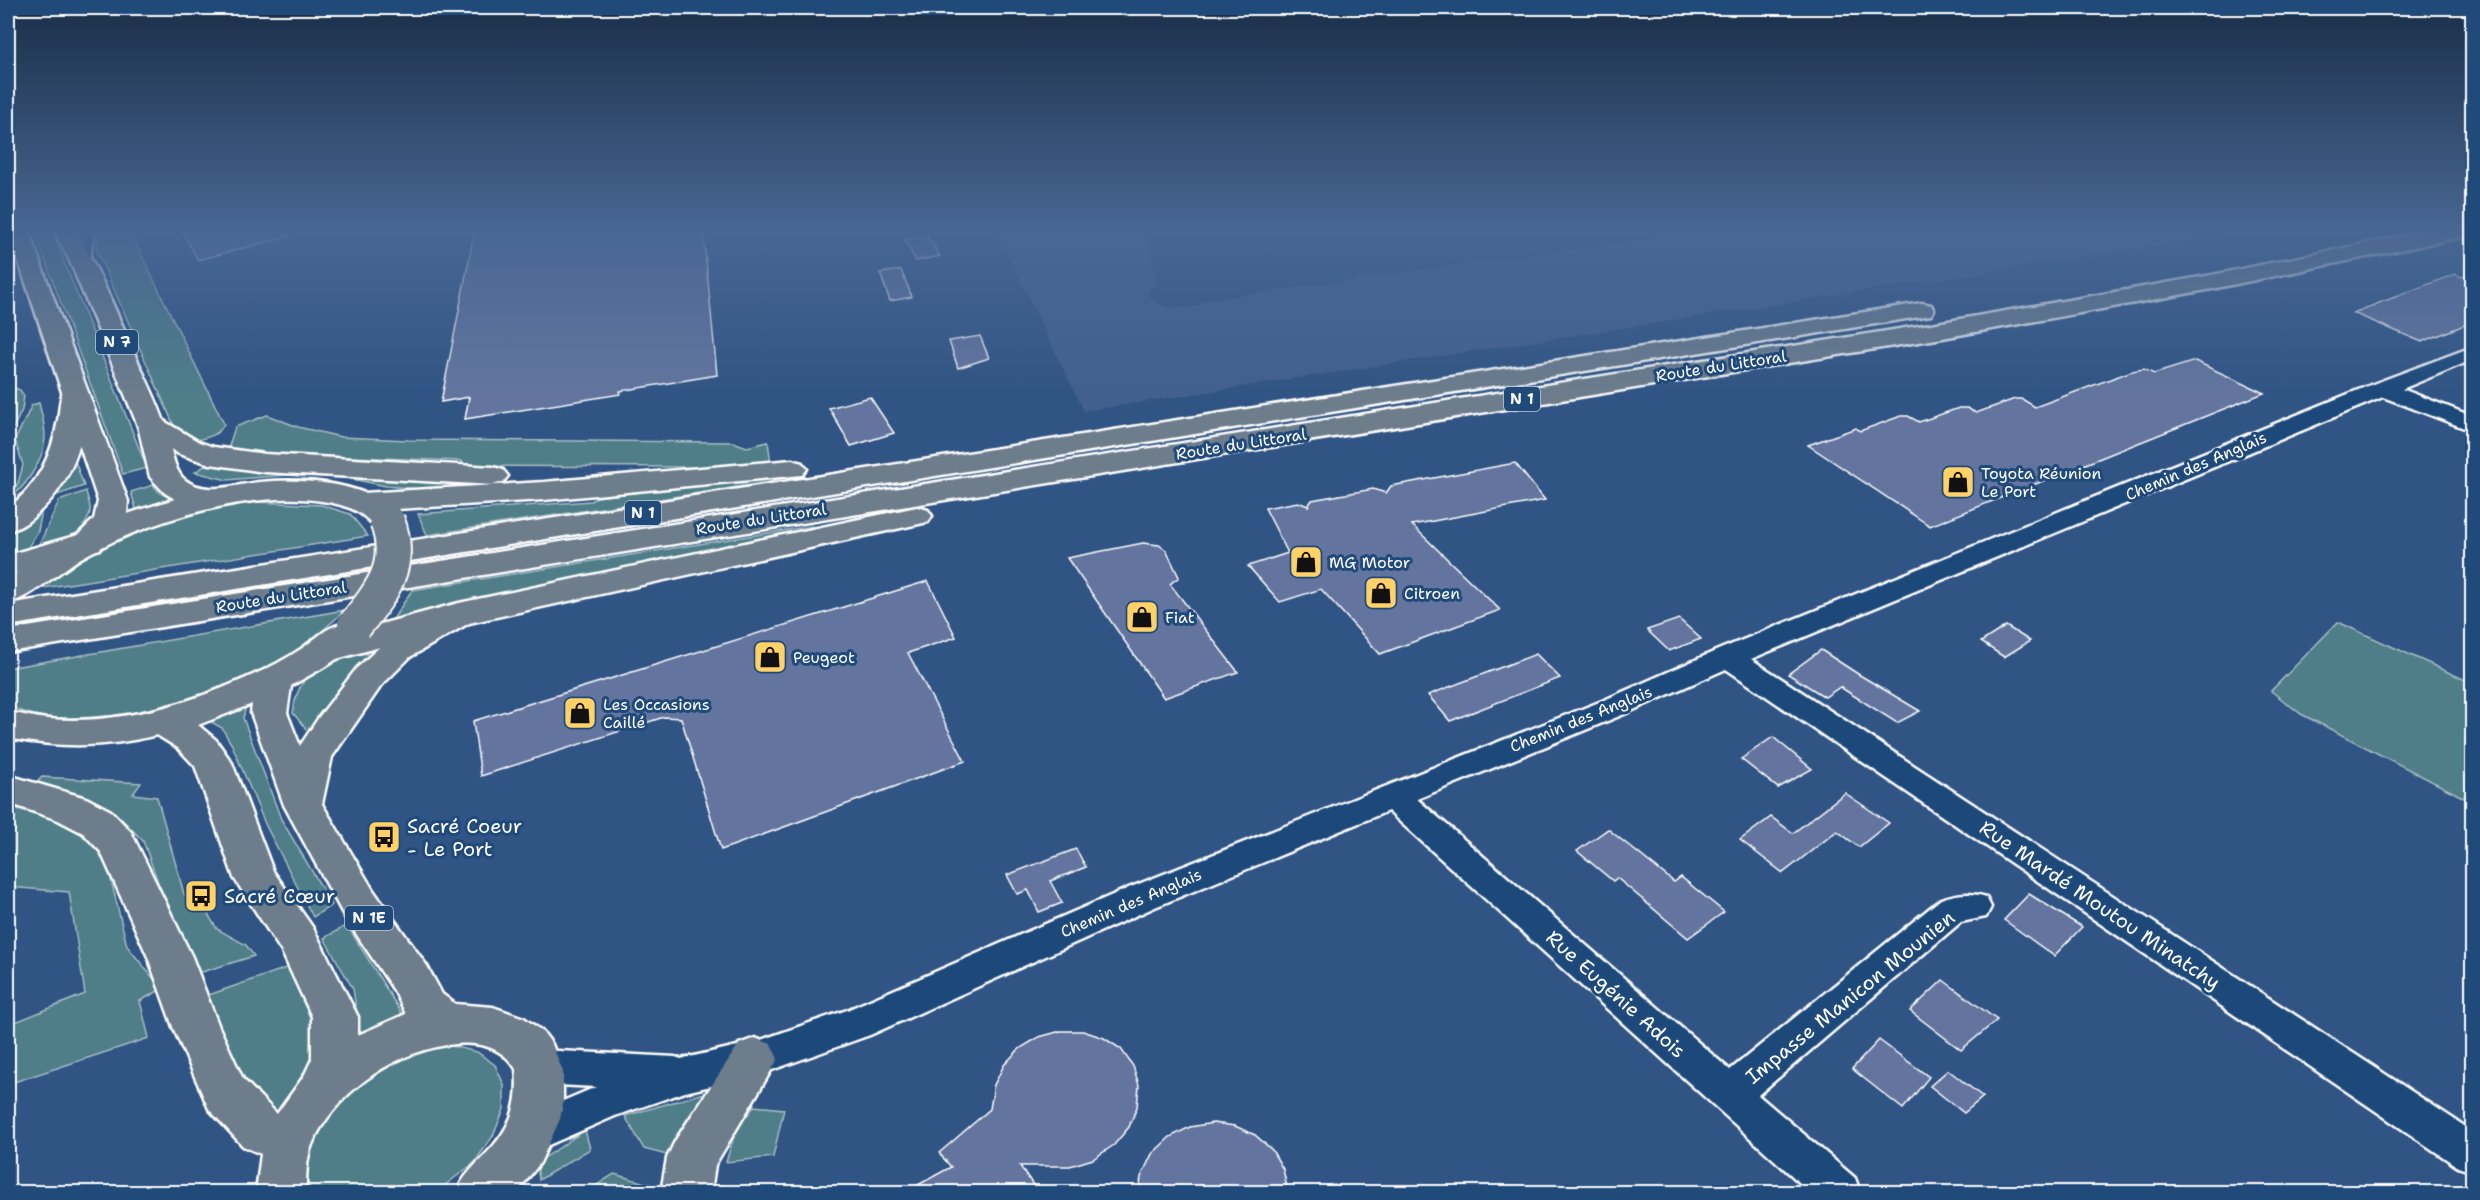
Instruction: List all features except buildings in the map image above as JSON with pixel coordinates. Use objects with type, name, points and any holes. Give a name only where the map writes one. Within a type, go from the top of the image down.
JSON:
[{"type":"main road","points":[[28,285],[75,394],[113,507],[106,526],[89,542]]},
{"type":"main road","name":"N 7","points":[[92,285],[152,426],[160,463],[170,483],[185,492],[219,498]]},
{"type":"main road","name":"Route du Littoral","points":[[8,641],[778,516],[2069,285]]},
{"type":"main road","name":"Route du Littoral","points":[[8,615],[2050,311],[2195,285]]},
{"type":"main road","points":[[8,522],[34,502],[57,472],[71,432],[75,394]]},
{"type":"main road","points":[[15,578],[89,542],[156,515],[219,498],[262,492],[305,491],[375,512],[532,492],[1278,425]]},
{"type":"main road","points":[[322,651],[459,614],[1278,425]]},
{"type":"main road","points":[[152,426],[189,448],[210,455],[265,463],[476,476],[711,476]]},
{"type":"main road","points":[[8,725],[38,733],[78,734],[119,730],[162,722],[218,703],[273,679],[322,651],[355,625],[378,596],[392,571],[396,548],[375,512]]},
{"type":"main road","points":[[303,805],[313,756],[332,726],[369,677],[398,649],[459,614]]},
{"type":"main road","name":"N 1E","points":[[273,679],[269,713],[303,805],[358,902],[411,979],[426,1008],[445,1023]]},
{"type":"main road","points":[[162,722],[204,748],[213,763],[255,878],[298,941],[335,1017],[335,1059],[320,1093]]},
{"type":"main road","points":[[8,789],[72,809],[98,822],[117,843],[166,948],[196,1027],[226,1094],[260,1130],[288,1142]]},
{"type":"main road","points":[[280,1192],[280,1169],[288,1142],[301,1117],[320,1093],[347,1068],[378,1047],[411,1032],[445,1023],[478,1023],[506,1030],[527,1045],[539,1067],[541,1099],[530,1134],[493,1189]]},
{"type":"main road","points":[[686,1192],[692,1158],[755,1059]]},
{"type":"street","name":"Chemin des Anglais","points":[[530,1134],[606,1101],[685,1075],[755,1059],[857,1023],[1143,897],[1612,708],[1728,657],[2472,353]]},
{"type":"street","points":[[2381,389],[2472,424]]},
{"type":"street","name":"Rue Mardé Moutou Minatchy","points":[[1728,657],[2472,1153]]},
{"type":"street","name":"Rue Eugénie Adois","points":[[1392,796],[1840,1192]]},
{"type":"street","name":"Impasse Manicon Mounien","points":[[1729,1095],[1953,909],[1974,907]]},
{"type":"street","name":"Chemin des Anglais","points":[[539,1067],[611,1069],[685,1075]]},
{"type":"shaded area","points":[[1022,285],[1156,285],[1148,292],[1154,301],[1166,307],[1186,308],[1199,305],[1206,300],[1315,285],[1902,285],[1084,411]]},
{"type":"green space","points":[[54,285],[73,285],[147,468],[123,474]]},
{"type":"green space","points":[[112,285],[156,285],[224,424],[216,434],[197,440],[175,428]]},
{"type":"green space","points":[[8,385],[20,390],[24,396],[22,410],[8,439]]},
{"type":"green space","points":[[39,403],[45,435],[42,452],[35,468],[20,490],[8,499],[18,483],[23,465],[15,440],[32,405]]},
{"type":"green space","points":[[267,415],[298,427],[341,437],[408,440],[733,442],[747,447],[768,442],[771,463],[700,467],[462,466],[462,461],[269,454],[228,449],[235,427]]},
{"type":"green space","points":[[214,460],[466,480],[505,481],[503,487],[418,492],[419,489],[386,486],[347,478],[288,475],[227,480],[195,472]]},
{"type":"green space","points":[[75,461],[84,486],[48,498],[69,463]]},
{"type":"green space","points":[[781,476],[782,480],[427,535],[418,514],[591,501],[597,497]]},
{"type":"green space","points":[[153,485],[160,493],[172,499],[169,503],[131,516],[136,509],[131,492]]},
{"type":"green space","points":[[86,491],[90,511],[83,527],[68,539],[35,554],[59,501]]},
{"type":"green space","points":[[256,502],[321,505],[350,514],[368,536],[31,590],[93,549],[131,531],[214,508]]},
{"type":"green space","points":[[43,505],[38,531],[23,556],[8,559],[8,532]]},
{"type":"green space","points":[[812,526],[814,531],[390,624],[412,590]]},
{"type":"green space","points":[[345,610],[319,634],[290,654],[229,687],[197,699],[128,714],[71,718],[38,716],[8,705],[8,668]]},
{"type":"green space","points":[[2338,622],[2472,683],[2472,802],[2301,714],[2271,691]]},
{"type":"green space","points":[[350,647],[376,658],[314,739],[293,713],[299,689],[311,673]]},
{"type":"green space","points":[[247,702],[243,718],[281,819],[332,905],[313,917],[266,826],[232,745],[222,728],[204,718]]},
{"type":"green space","points":[[42,777],[141,783],[133,794],[157,797],[184,894],[206,911],[217,929],[246,945],[254,956],[192,975],[143,841],[120,817],[84,799],[32,787]]},
{"type":"green space","points":[[14,808],[66,823],[87,835],[105,855],[127,946],[162,989],[140,1001],[149,1038],[8,1084],[8,1025],[85,994],[69,892],[8,887],[8,818]]},
{"type":"green space","points":[[347,925],[405,1019],[361,1040],[353,989],[324,938]]},
{"type":"green space","points":[[295,965],[326,1037],[282,1123],[231,1076],[203,997]]},
{"type":"green space","points":[[452,1046],[477,1052],[495,1065],[504,1085],[504,1109],[493,1136],[474,1163],[436,1192],[314,1192],[308,1185],[306,1160],[315,1131],[334,1103],[391,1060],[423,1049]]},
{"type":"green space","points":[[725,1087],[678,1158],[644,1149],[625,1116]]},
{"type":"green space","points":[[754,1106],[784,1109],[773,1157],[726,1162],[736,1130]]},
{"type":"green space","points":[[585,1130],[590,1149],[539,1180],[537,1163]]},
{"type":"green space","points":[[614,1174],[676,1192],[586,1192]]},
{"type":"place","name":"Toyota Réunion Le Port","points":[[1958,482]]},
{"type":"place","name":"MG Motor","points":[[1306,562]]},
{"type":"place","name":"Citroen","points":[[1381,593]]},
{"type":"place","name":"Fiat","points":[[1142,617]]},
{"type":"place","name":"Peugeot","points":[[770,657]]},
{"type":"place","name":"Les Occasions Caillé","points":[[580,713]]},
{"type":"place","name":"Sacré Coeur - Le Port","points":[[384,837]]},
{"type":"place","name":"Sacré Cœur","points":[[201,896]]}]
